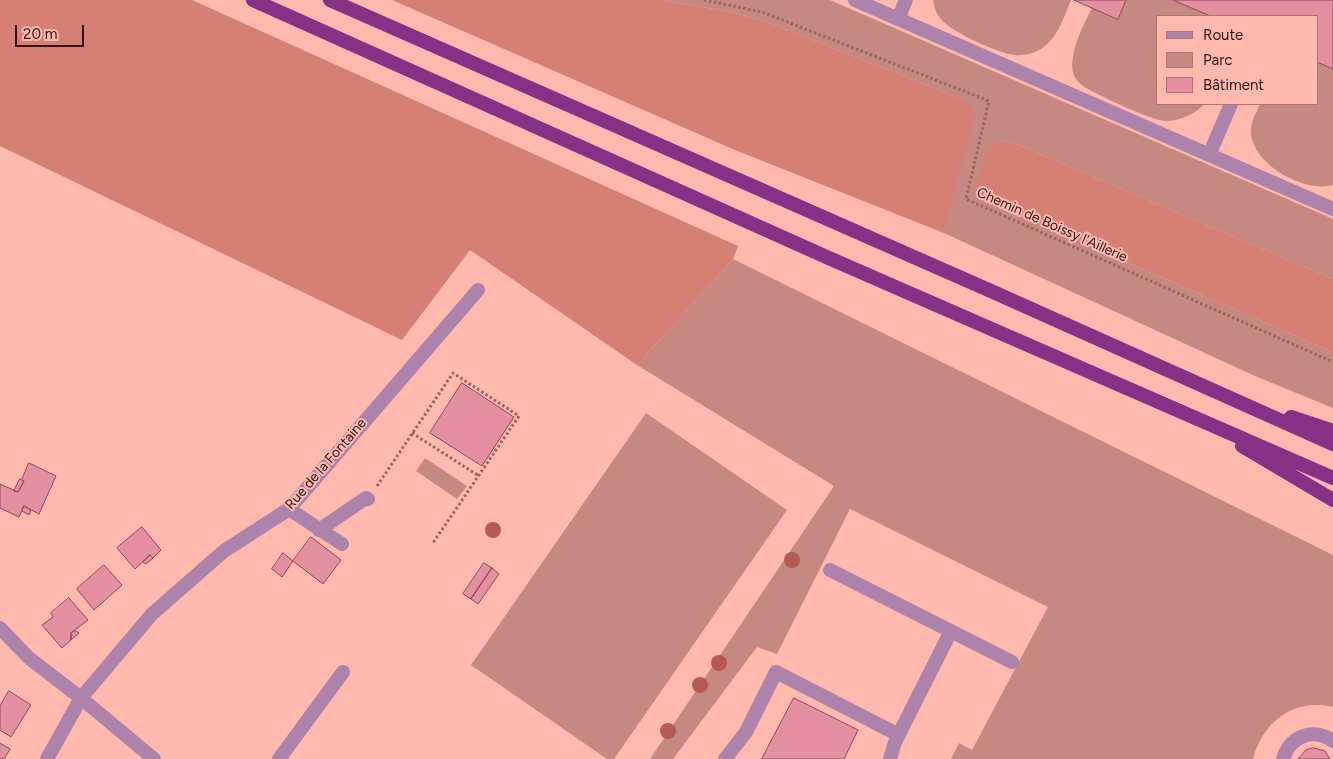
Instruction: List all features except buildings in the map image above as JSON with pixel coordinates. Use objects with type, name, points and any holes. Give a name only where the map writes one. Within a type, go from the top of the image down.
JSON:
[{"type":"highway","points":[[253,0],[831,259],[1333,478]]},
{"type":"highway","points":[[330,0],[1333,444]]},
{"type":"highway","points":[[1188,380],[1333,431]]},
{"type":"highway","points":[[1187,414],[1333,500]]},
{"type":"street","points":[[855,0],[1333,209]]},
{"type":"street","points":[[898,19],[906,0]]},
{"type":"street","points":[[1209,155],[1231,105]]},
{"type":"street","name":"Rue de la Fontaine","points":[[47,759],[81,698],[152,614],[224,552],[289,509],[478,290]]},
{"type":"street","points":[[319,530],[366,498],[368,499]]},
{"type":"street","points":[[289,509],[342,544]]},
{"type":"street","points":[[830,570],[1012,662]]},
{"type":"street","points":[[0,628],[29,658],[81,698],[154,759]]},
{"type":"street","points":[[890,759],[899,735],[951,631]]},
{"type":"street","points":[[279,759],[343,672]]},
{"type":"street","points":[[725,759],[746,732],[776,672],[899,735]]},
{"type":"street","points":[[1283,759],[1291,743],[1308,734],[1318,734],[1333,741]]},
{"type":"path","name":"Chemin de Boissy l'Aillerie","points":[[704,0],[762,12],[989,101],[966,199],[1333,362]]},
{"type":"path","points":[[368,499],[453,373],[519,416],[434,543]]},
{"type":"path","points":[[412,433],[479,476]]},
{"type":"green space","points":[[661,0],[830,0],[1333,219],[1333,279],[1014,143],[1005,141],[996,143],[977,193],[982,199],[1333,352],[1333,408],[1255,376],[944,233],[948,215],[961,99],[767,22],[731,12]]},
{"type":"green space","points":[[933,0],[1071,0],[1060,27],[1052,39],[1035,52],[1018,55],[998,51],[953,29],[939,16]]},
{"type":"green space","points":[[1126,0],[1173,0],[1209,15],[1156,15],[1156,105],[1203,105],[1201,108],[1182,118],[1166,121],[1137,112],[1102,96],[1084,87],[1076,79],[1072,63],[1074,53],[1080,33],[1092,8],[1118,19]]},
{"type":"green space","points":[[1318,62],[1333,69],[1333,185],[1308,185],[1295,181],[1271,166],[1254,145],[1251,134],[1252,122],[1260,105],[1318,105]]},
{"type":"green space","points":[[733,259],[1333,555],[1333,707],[1305,706],[1282,716],[1264,734],[1253,759],[951,759],[959,743],[972,750],[1048,607],[850,509],[777,654],[757,647],[673,759],[650,759],[834,486],[637,365]]},
{"type":"green space","points":[[646,413],[787,510],[614,759],[607,759],[471,665]]},
{"type":"green space","points":[[425,458],[467,486],[457,499],[416,471]]},
{"type":"shaded area","points":[[0,0],[192,0],[738,246],[733,259],[637,365],[470,250],[402,340],[0,146]]},
{"type":"shaded area","points":[[392,0],[661,0],[731,12],[767,22],[961,99],[975,113],[944,233],[735,150]]},
{"type":"shaded area","points":[[1005,141],[1014,143],[1333,279],[1333,352],[982,199],[975,187],[987,151],[996,143]]}]
